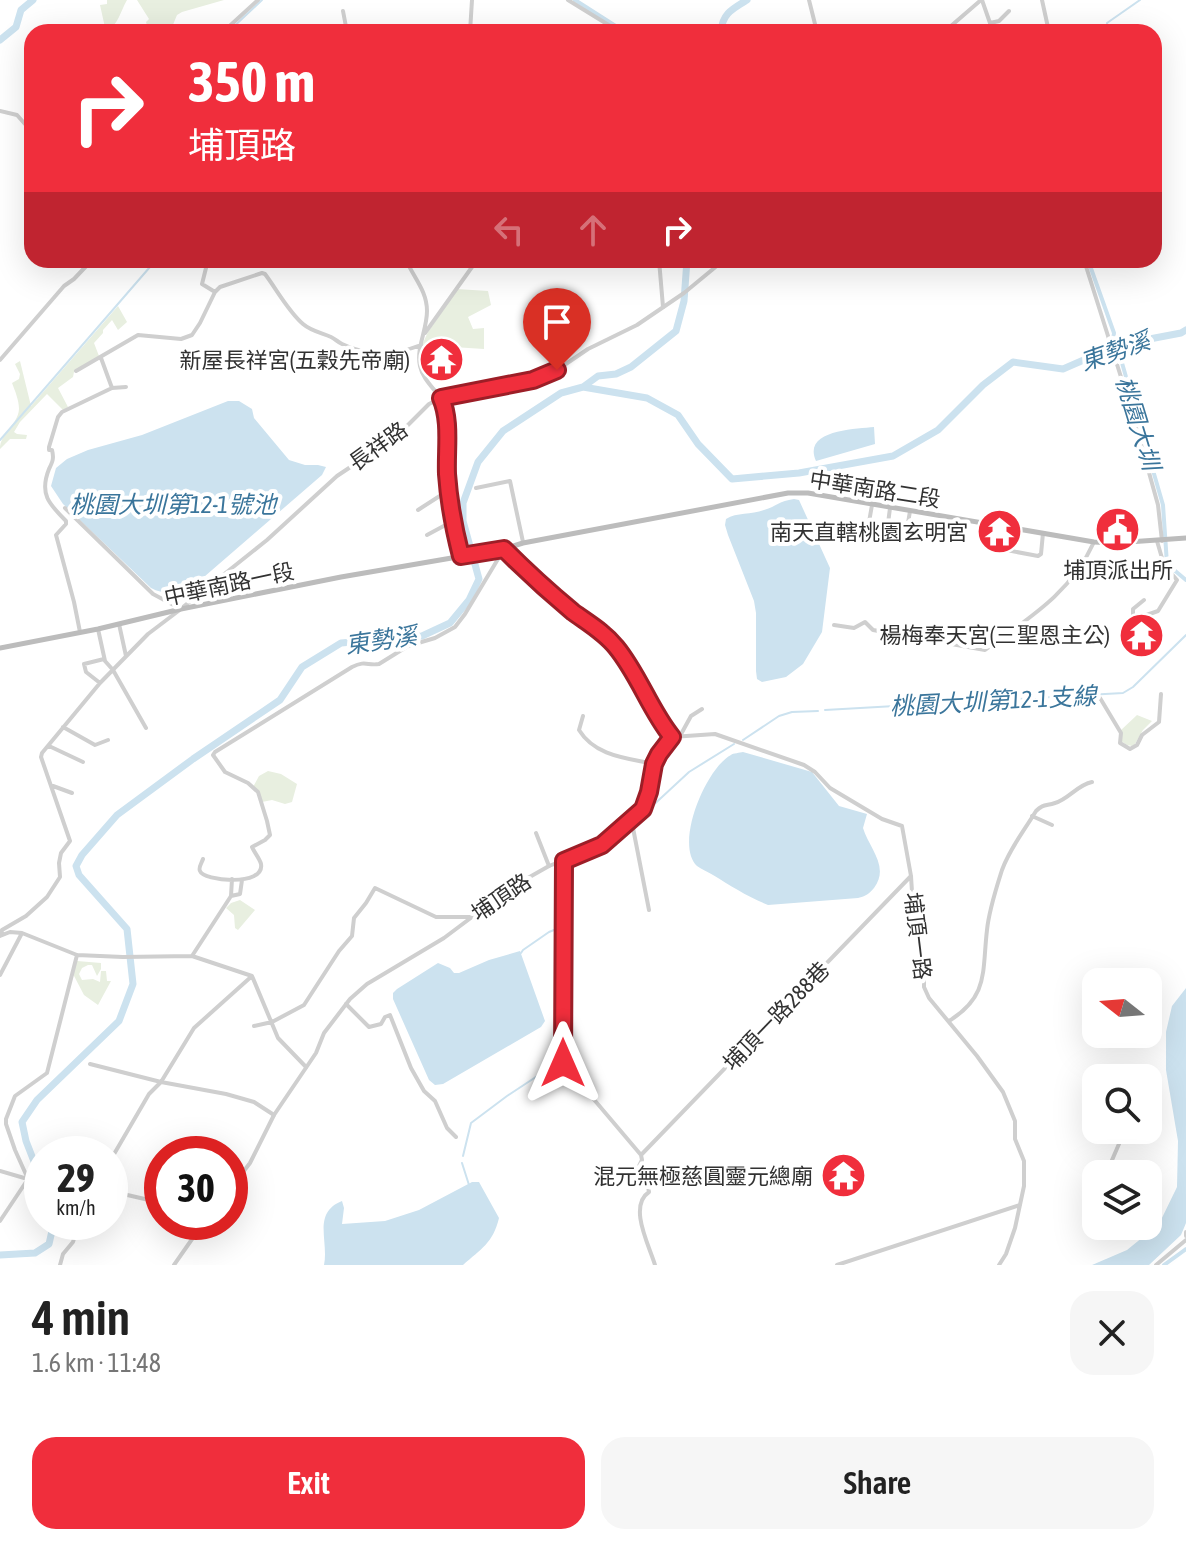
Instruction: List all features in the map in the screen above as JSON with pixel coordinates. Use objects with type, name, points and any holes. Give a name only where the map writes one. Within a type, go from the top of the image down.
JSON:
[{"type":"main road","name":"中華南路二段","points":[[490,551],[788,493],[808,493],[1094,542],[1186,538]]},
{"type":"main road","name":"中華南路一段","points":[[0,648],[181,609],[490,551]]},
{"type":"street","points":[[232,24],[258,0]]},
{"type":"street","points":[[470,24],[472,0]]},
{"type":"street","points":[[568,0],[607,24]]},
{"type":"street","points":[[809,0],[815,24]]},
{"type":"street","points":[[953,24],[981,0],[990,23],[999,21],[1009,11]]},
{"type":"street","points":[[1042,0],[1047,24]]},
{"type":"street","points":[[343,11],[345,24]]},
{"type":"street","points":[[0,111],[17,115],[24,123]]},
{"type":"street","points":[[0,360],[64,286],[84,268]]},
{"type":"street","points":[[206,268],[202,284],[215,292]]},
{"type":"street","points":[[410,268],[425,294],[427,309],[419,353],[422,375],[441,398],[447,411],[449,490],[453,521],[463,556]]},
{"type":"street","points":[[424,335],[471,268]]},
{"type":"street","points":[[660,268],[663,307]]},
{"type":"street","name":"長祥路","points":[[49,746],[100,683],[148,634],[267,540],[337,476],[397,436],[429,404],[441,398],[533,380],[557,370],[588,349],[637,325],[714,268]]},
{"type":"street","points":[[1087,268],[1158,505],[1164,565],[1177,580],[1158,611],[1138,618],[1133,616],[1133,609],[1144,600]]},
{"type":"street","points":[[76,371],[138,335],[181,339],[192,335],[220,287],[262,273],[301,322],[341,344],[367,352],[388,353],[421,345]]},
{"type":"street","points":[[101,358],[112,388]]},
{"type":"street","points":[[80,632],[56,535],[66,521],[51,506],[44,489],[54,456],[49,447],[62,412],[112,388],[126,387]]},
{"type":"street","points":[[476,488],[510,481],[523,543]]},
{"type":"street","points":[[418,510],[449,490]]},
{"type":"street","points":[[866,539],[872,505]]},
{"type":"street","points":[[65,508],[153,594],[181,609]]},
{"type":"street","points":[[890,508],[887,531],[906,535],[910,511]]},
{"type":"street","points":[[427,535],[453,521]]},
{"type":"street","points":[[985,546],[1035,556],[1041,554],[1043,533]]},
{"type":"street","points":[[834,625],[854,628],[865,622],[873,630],[985,650],[1058,595],[1094,542]]},
{"type":"street","points":[[203,859],[199,869],[203,875],[242,880],[255,877],[261,864],[252,847],[270,835],[258,792],[225,772],[213,755],[215,752],[361,662],[379,664],[408,646],[435,638],[455,627],[504,549],[541,585],[614,645],[672,737]]},
{"type":"street","points":[[119,624],[126,656]]},
{"type":"street","points":[[98,629],[104,659],[146,728]]},
{"type":"street","points":[[100,683],[86,672],[84,664],[104,659]]},
{"type":"street","points":[[1100,698],[1121,733],[1120,743],[1130,749],[1159,722],[1161,694]]},
{"type":"street","points":[[680,736],[691,716],[702,709]]},
{"type":"street","points":[[583,716],[579,730],[601,752],[654,764]]},
{"type":"street","points":[[63,727],[95,745],[108,740]]},
{"type":"street","name":"埔頂一路","points":[[672,737],[715,734],[804,765],[830,788],[882,819],[902,826],[911,876],[911,910],[924,961],[924,987],[929,998],[1003,1092],[1013,1113],[1015,1139],[1024,1161],[1020,1205],[1006,1254],[999,1265]]},
{"type":"street","name":"埔頂路","points":[[248,1166],[274,1115],[316,1053],[324,1033],[346,1004],[367,984],[444,938],[512,887],[549,866],[602,845],[629,823],[643,809],[654,764],[672,737]]},
{"type":"street","points":[[0,936],[2,930],[42,902],[60,877],[61,853],[70,841],[42,753],[49,746],[83,762]]},
{"type":"street","points":[[949,1021],[966,1010],[979,990],[987,928],[1007,855],[1042,805],[1058,803],[1076,788],[1092,782]]},
{"type":"street","points":[[53,786],[72,793]]},
{"type":"street","points":[[1032,816],[1052,825]]},
{"type":"street","points":[[629,823],[633,828],[649,910]]},
{"type":"street","points":[[536,833],[549,866]]},
{"type":"street","points":[[564,861],[563,1063],[641,1155],[642,1160],[633,1178],[648,1187],[649,1192],[642,1198],[639,1213],[655,1265]]},
{"type":"street","name":"埔頂一路288巷","points":[[641,1155],[911,876]]},
{"type":"street","points":[[192,956],[231,896],[232,879]]},
{"type":"street","points":[[231,896],[240,894],[242,880]]},
{"type":"street","points":[[254,1026],[272,1022],[304,1005],[352,936],[354,918],[375,888],[436,917],[471,917]]},
{"type":"street","points":[[0,936],[10,932],[22,933],[77,955],[192,956],[252,976],[278,1038],[306,1067]]},
{"type":"street","points":[[0,975],[22,933]]},
{"type":"street","points":[[24,1169],[6,1119],[15,1096],[47,1073],[77,955]]},
{"type":"street","points":[[125,1136],[194,1028],[252,976]]},
{"type":"street","points":[[346,1004],[369,1027],[381,1024],[390,1015],[411,1068],[424,1091],[435,1101],[447,1128],[456,1137]]},
{"type":"street","points":[[90,1064],[226,1094],[254,1102],[274,1115]]},
{"type":"street","points":[[0,1171],[24,1178]]},
{"type":"street","points":[[0,1221],[24,1186]]},
{"type":"street","points":[[837,1265],[1020,1205]]},
{"type":"street","points":[[1156,1265],[1186,1236]]},
{"type":"street","points":[[60,1265],[63,1254],[74,1240]]},
{"type":"street","points":[[174,1265],[191,1240]]},
{"type":"green space","points":[[107,0],[127,0],[115,24],[104,24],[100,5],[107,4]]},
{"type":"green space","points":[[137,0],[224,0],[182,12],[173,24],[147,24],[149,19]]},
{"type":"green space","points":[[457,289],[488,291],[491,305],[468,317],[473,329],[484,328],[484,349],[422,345],[428,332]]},
{"type":"green space","points":[[118,306],[127,322],[118,330],[112,320],[94,343],[98,358],[74,372],[73,377],[58,388],[68,407],[63,410],[47,394],[14,432],[27,435],[26,439],[10,439],[0,449],[3,438],[18,415],[18,399],[12,383],[19,379],[20,374],[15,364],[20,361],[31,406]]},
{"type":"green space","points":[[1137,715],[1152,721],[1135,744],[1127,745],[1121,741],[1120,731]]},
{"type":"green space","points":[[268,771],[281,774],[297,784],[292,802],[262,802],[253,787],[259,776]]},
{"type":"green space","points":[[240,900],[255,910],[238,930],[234,915],[226,908]]},
{"type":"green space","points":[[77,961],[101,963],[97,976],[92,965],[82,968],[79,974],[82,980],[100,982],[101,971],[106,971],[107,981],[111,981],[98,1005],[84,995],[73,974]]},
{"type":"water","name":"桃園大圳第12-1號池","points":[[228,401],[239,401],[252,409],[254,418],[289,460],[326,467],[322,475],[197,583],[175,592],[157,591],[63,504],[51,486],[56,468],[67,459],[88,450],[142,435]]},
{"type":"water","points":[[874,427],[875,444],[816,461],[816,443],[823,437],[844,430]]},
{"type":"water","points":[[799,500],[830,568],[822,632],[803,664],[786,677],[762,682],[757,679],[756,671],[754,601],[728,535],[726,519],[759,512]]},
{"type":"water","points":[[743,752],[812,772],[839,806],[867,814],[863,828],[877,858],[880,873],[871,892],[858,898],[768,905],[697,866],[689,841],[696,807],[721,763],[732,754]]},
{"type":"water","points":[[520,951],[545,1021],[541,1027],[443,1084],[435,1085],[429,1080],[393,993],[438,963],[459,973]]},
{"type":"water","points":[[1186,988],[1186,1223],[1181,1235],[1149,1265],[1092,1265],[1127,1250],[1139,1240],[1162,1240],[1162,1218],[1177,1187],[1178,1141],[1166,1070],[1166,1032],[1172,1006]]},
{"type":"water","points":[[472,1182],[479,1182],[499,1218],[490,1240],[463,1265],[324,1265],[324,1220],[333,1206],[342,1201],[342,1224],[385,1221],[419,1210]]},
{"type":"waterway","points":[[0,40],[16,27],[21,10],[33,0]]},
{"type":"waterway","points":[[236,24],[262,0]]},
{"type":"waterway","name":"桃園大圳","points":[[575,0],[612,24]]},
{"type":"waterway","points":[[723,24],[732,9],[747,0]]},
{"type":"waterway","points":[[1107,24],[1140,0]]},
{"type":"waterway","points":[[0,440],[149,268]]},
{"type":"waterway","points":[[583,387],[598,376],[616,374],[631,367],[676,331],[684,301],[686,268]]},
{"type":"waterway","name":"桃園大圳","points":[[1091,268],[1114,333],[1113,340],[1163,505],[1167,564],[1186,580]]},
{"type":"waterway","name":"東勢溪","points":[[25,1136],[22,1122],[37,1100],[119,1021],[133,984],[127,929],[79,875],[76,866],[82,855],[117,815],[280,700],[302,667],[341,643],[422,636],[450,623],[469,600],[479,579],[463,521],[463,503],[478,462],[503,431],[561,393],[583,387],[647,398],[678,415],[698,444],[732,479],[799,473],[893,456],[938,430],[983,385],[1013,362],[1063,369],[1118,345],[1186,330]]},
{"type":"waterway","name":"桃園大圳第12-1支線","points":[[825,710],[1123,693],[1186,635]]},
{"type":"waterway","name":"桃園大圳第12-1支線","points":[[743,740],[779,716],[818,711]]},
{"type":"waterway","name":"桃園大圳第12-1支線","points":[[634,823],[689,772],[734,744]]},
{"type":"waterway","name":"桃園大圳第12-1支線","points":[[567,862],[603,848],[629,827]]},
{"type":"waterway","points":[[521,953],[559,928],[561,865]]},
{"type":"waterway","points":[[560,1032],[562,865]]},
{"type":"waterway","points":[[463,1156],[471,1123],[554,1065],[559,1056],[560,1036]]},
{"type":"waterway","points":[[462,1163],[469,1185]]},
{"type":"waterway","name":"東勢溪","points":[[0,1255],[35,1253],[49,1244],[50,1240]]},
{"type":"waterway","points":[[1164,1265],[1186,1249]]},
{"type":"place","name":"新屋長祥宮(五穀先帝廟)","points":[[441,360]]},
{"type":"place","name":"埔頂派出所","points":[[1118,529]]},
{"type":"place","name":"南天直轄桃園玄明宮","points":[[999,532]]},
{"type":"place","name":"楊梅奉天宮(三聖恩主公)","points":[[1141,635]]},
{"type":"place","name":"混元無極慈圓靈元總廟","points":[[844,1176]]},
{"type":"route","points":[[557,370],[533,380],[441,398],[447,411],[447,476],[461,556],[504,549],[541,585],[614,645],[672,737],[654,764],[643,809],[602,845],[564,861],[563,1063]]}]
